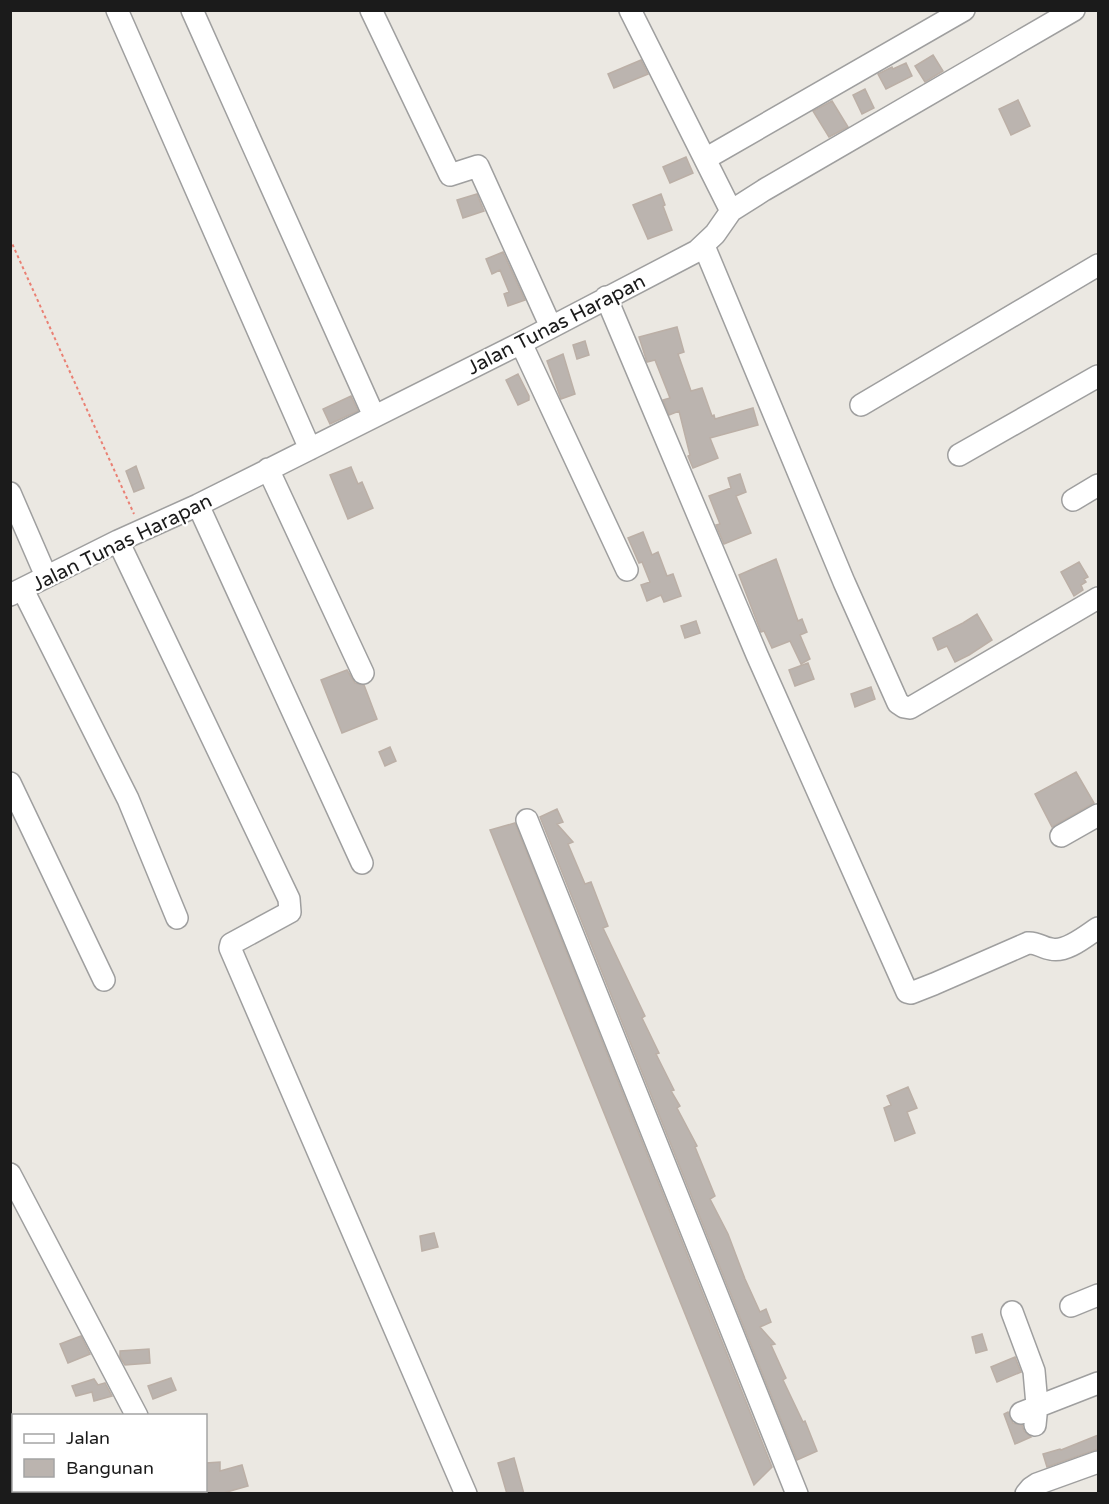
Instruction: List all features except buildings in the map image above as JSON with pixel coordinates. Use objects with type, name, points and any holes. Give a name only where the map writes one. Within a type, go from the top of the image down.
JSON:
[{"type":"street","points":[[117,10],[310,449]]},
{"type":"street","points":[[192,10],[374,417]]},
{"type":"street","points":[[371,10],[450,175],[478,166],[550,327]]},
{"type":"street","points":[[630,10],[731,211]]},
{"type":"street","points":[[705,159],[964,10]]},
{"type":"street","name":"Jalan Tunas Harapan","points":[[17,593],[46,576],[198,505],[521,343],[704,246],[716,234],[731,211],[861,132],[1074,10]]},
{"type":"street","points":[[704,246],[844,582],[898,703],[910,708],[1098,598]]},
{"type":"street","points":[[861,405],[1098,266]]},
{"type":"street","points":[[606,297],[757,655],[907,992],[912,993],[1028,943],[1048,949],[1062,949],[1098,928]]},
{"type":"street","points":[[521,343],[627,570]]},
{"type":"street","points":[[959,455],[1098,376]]},
{"type":"street","points":[[268,470],[363,674]]},
{"type":"street","points":[[1073,500],[1098,485]]},
{"type":"street","points":[[10,493],[46,576]]},
{"type":"street","points":[[198,505],[362,863]]},
{"type":"street","points":[[118,541],[289,899],[290,912],[231,944],[230,948],[466,1494]]},
{"type":"street","points":[[17,593],[128,799],[177,918]]},
{"type":"street","points":[[10,783],[104,980]]},
{"type":"street","points":[[1061,836],[1098,815]]},
{"type":"street","points":[[527,820],[797,1494]]},
{"type":"street","points":[[10,1174],[136,1414]]},
{"type":"street","points":[[1071,1306],[1098,1295]]},
{"type":"street","points":[[1012,1312],[1035,1371],[1031,1414],[1098,1383]]},
{"type":"street","points":[[1026,1494],[1037,1484],[1098,1462]]},
{"type":"path","points":[[10,239],[141,530]]}]
